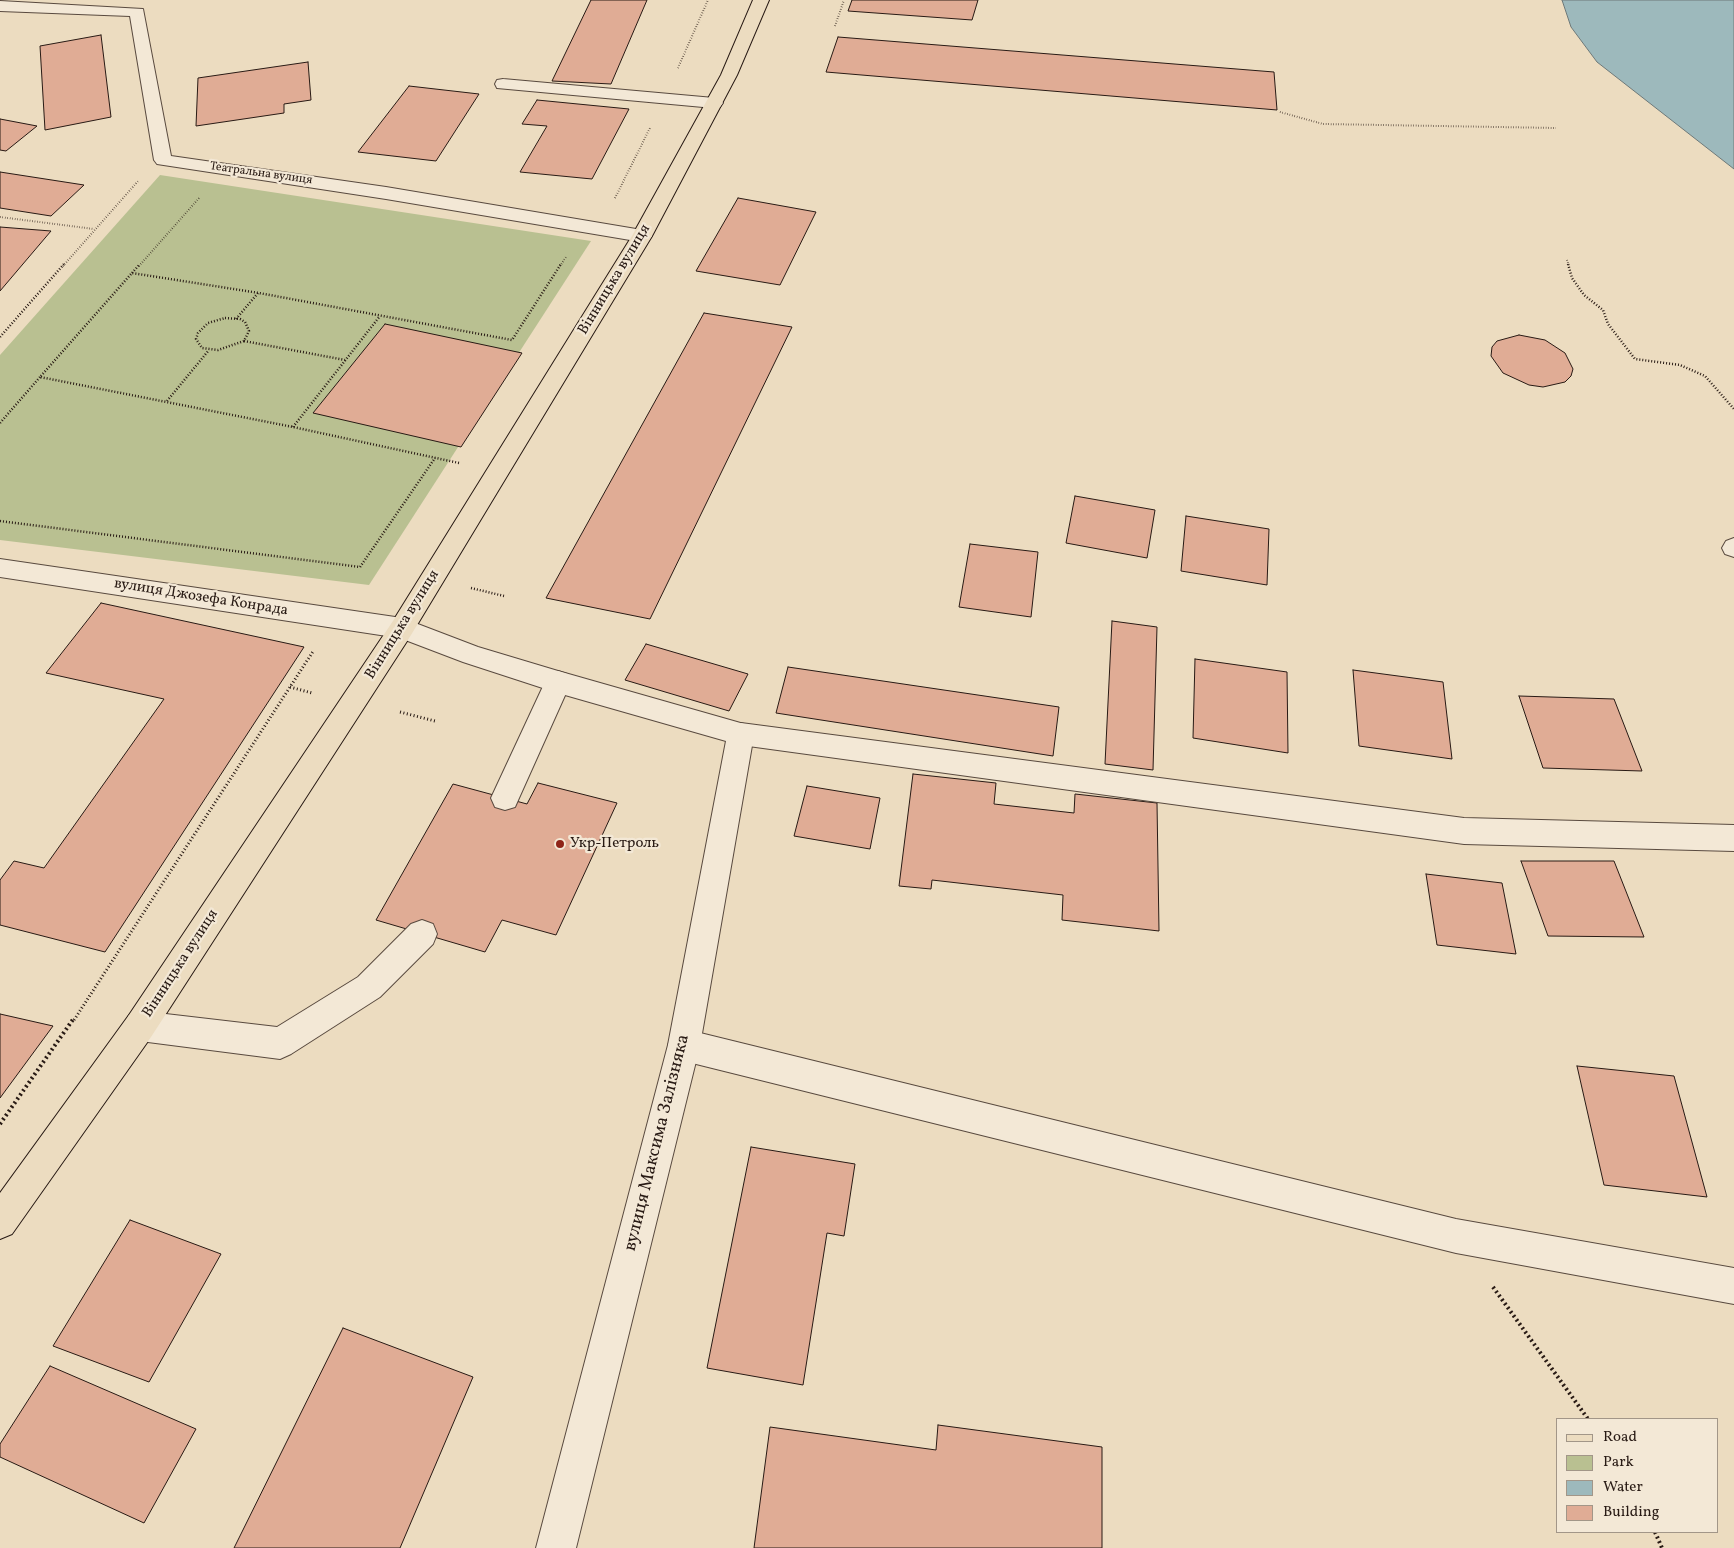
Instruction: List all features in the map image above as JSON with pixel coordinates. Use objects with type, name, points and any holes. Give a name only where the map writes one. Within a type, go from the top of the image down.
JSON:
[{"type":"main road","name":"Вінницька вулиця","points":[[0,1222],[140,1026],[402,628],[642,236],[729,75],[760,0]]},
{"type":"street","points":[[0,6],[136,12],[163,160]]},
{"type":"street","points":[[503,84],[714,103]]},
{"type":"street","name":"Театральна вулиця","points":[[163,160],[386,193],[642,236]]},
{"type":"street","name":"вулиця Джозефа Конрада","points":[[0,568],[402,628],[472,655],[558,682],[740,734],[1464,831],[1734,838]]},
{"type":"street","points":[[505,798],[558,682]]},
{"type":"street","name":"вулиця Максима Залізняка","points":[[556,1548],[684,1045],[740,734]]},
{"type":"street","points":[[140,1026],[280,1043],[369,987],[422,934]]},
{"type":"street","points":[[684,1045],[1456,1236],[1734,1286]]},
{"type":"path","points":[[835,26],[844,0]]},
{"type":"path","points":[[1280,112],[1323,124],[1556,128]]},
{"type":"path","points":[[0,337],[94,229],[143,176],[163,160]]},
{"type":"path","points":[[0,423],[200,197]]},
{"type":"path","points":[[0,217],[94,229]]},
{"type":"path","points":[[132,273],[259,292],[512,340],[568,253]]},
{"type":"path","points":[[1567,260],[1572,278],[1584,296],[1602,310],[1608,324],[1635,359],[1680,365],[1705,376],[1734,409]]},
{"type":"path","points":[[236,319],[259,292]]},
{"type":"path","points":[[294,427],[380,316]]},
{"type":"path","points":[[244,341],[249,331],[248,326],[245,322],[236,319],[216,320],[202,328],[196,339],[202,348],[209,350],[227,349],[244,341],[345,360]]},
{"type":"path","points":[[167,401],[209,350]]},
{"type":"path","points":[[40,377],[294,427],[462,464]]},
{"type":"path","points":[[0,521],[360,567],[435,458]]},
{"type":"path","points":[[468,587],[504,596]]},
{"type":"path","points":[[0,1124],[57,1045],[316,647]]},
{"type":"path","points":[[290,687],[318,694]]},
{"type":"path","points":[[400,712],[435,721]]},
{"type":"path","points":[[1456,1236],[1587,1418]]},
{"type":"path","points":[[1655,1533],[1662,1548]]},
{"type":"green space","points":[[160,175],[591,241],[369,585],[0,540],[0,355]]},
{"type":"water","points":[[1562,0],[1734,0],[1734,169],[1597,62],[1571,27]]},
{"type":"building","points":[[591,0],[647,0],[611,84],[552,81]]},
{"type":"building","points":[[852,0],[978,0],[972,20],[848,11]]},
{"type":"building","points":[[101,35],[111,117],[45,130],[40,46]]},
{"type":"building","points":[[838,37],[1274,72],[1277,110],[826,72]]},
{"type":"building","points":[[308,62],[311,100],[284,104],[284,113],[196,126],[198,78]]},
{"type":"building","points":[[409,86],[479,94],[436,161],[358,152]]},
{"type":"building","points":[[537,100],[629,109],[592,179],[520,172],[547,126],[522,124]]},
{"type":"building","points":[[0,119],[37,126],[6,151],[0,150]]},
{"type":"building","points":[[0,172],[84,185],[51,216],[0,208]]},
{"type":"building","points":[[738,198],[816,212],[780,285],[696,271]]},
{"type":"building","points":[[0,227],[51,231],[0,291]]},
{"type":"building","points":[[704,313],[792,327],[650,619],[546,598]]},
{"type":"building","points":[[385,324],[522,353],[461,447],[313,413]]},
{"type":"building","points":[[1519,335],[1545,340],[1565,353],[1573,369],[1571,376],[1565,382],[1543,387],[1529,385],[1503,373],[1491,356],[1492,347],[1497,341]]},
{"type":"building","points":[[1075,496],[1155,510],[1147,558],[1066,543]]},
{"type":"building","points":[[1186,516],[1269,529],[1267,585],[1181,571]]},
{"type":"building","points":[[970,544],[1038,552],[1031,617],[959,607]]},
{"type":"building","points":[[101,603],[304,647],[105,952],[0,925],[0,880],[14,861],[44,868],[164,699],[46,673]]},
{"type":"building","points":[[1112,621],[1157,627],[1153,770],[1105,764]]},
{"type":"building","points":[[646,644],[748,674],[729,711],[625,680]]},
{"type":"building","points":[[1195,659],[1287,672],[1288,753],[1193,738]]},
{"type":"building","points":[[788,667],[1059,707],[1053,756],[776,713]]},
{"type":"building","points":[[1353,670],[1443,682],[1452,759],[1359,746]]},
{"type":"building","points":[[1519,696],[1614,699],[1642,771],[1543,768]]},
{"type":"building","points":[[913,774],[996,783],[994,804],[1074,813],[1075,794],[1157,803],[1159,931],[1062,920],[1063,895],[932,880],[931,889],[899,886]]},
{"type":"building","points":[[538,783],[617,803],[556,935],[502,920],[485,952],[376,920],[453,784],[527,804]]},
{"type":"building","points":[[807,786],[880,798],[870,849],[794,836]]},
{"type":"building","points":[[1521,861],[1614,861],[1644,937],[1548,936]]},
{"type":"building","points":[[1426,874],[1502,883],[1516,954],[1437,945]]},
{"type":"building","points":[[0,1014],[53,1026],[0,1098]]},
{"type":"building","points":[[1577,1066],[1674,1076],[1707,1197],[1604,1185]]},
{"type":"building","points":[[751,1147],[855,1164],[844,1236],[827,1233],[803,1385],[707,1368]]},
{"type":"building","points":[[130,1220],[221,1254],[149,1382],[53,1346]]},
{"type":"building","points":[[343,1328],[473,1377],[400,1548],[234,1548]]},
{"type":"building","points":[[50,1366],[196,1429],[144,1523],[0,1457],[0,1444]]},
{"type":"building","points":[[938,1425],[1102,1447],[1102,1548],[754,1548],[770,1427],[936,1450]]},
{"type":"place","name":"Укр-Петроль","points":[[560,844]]}]
